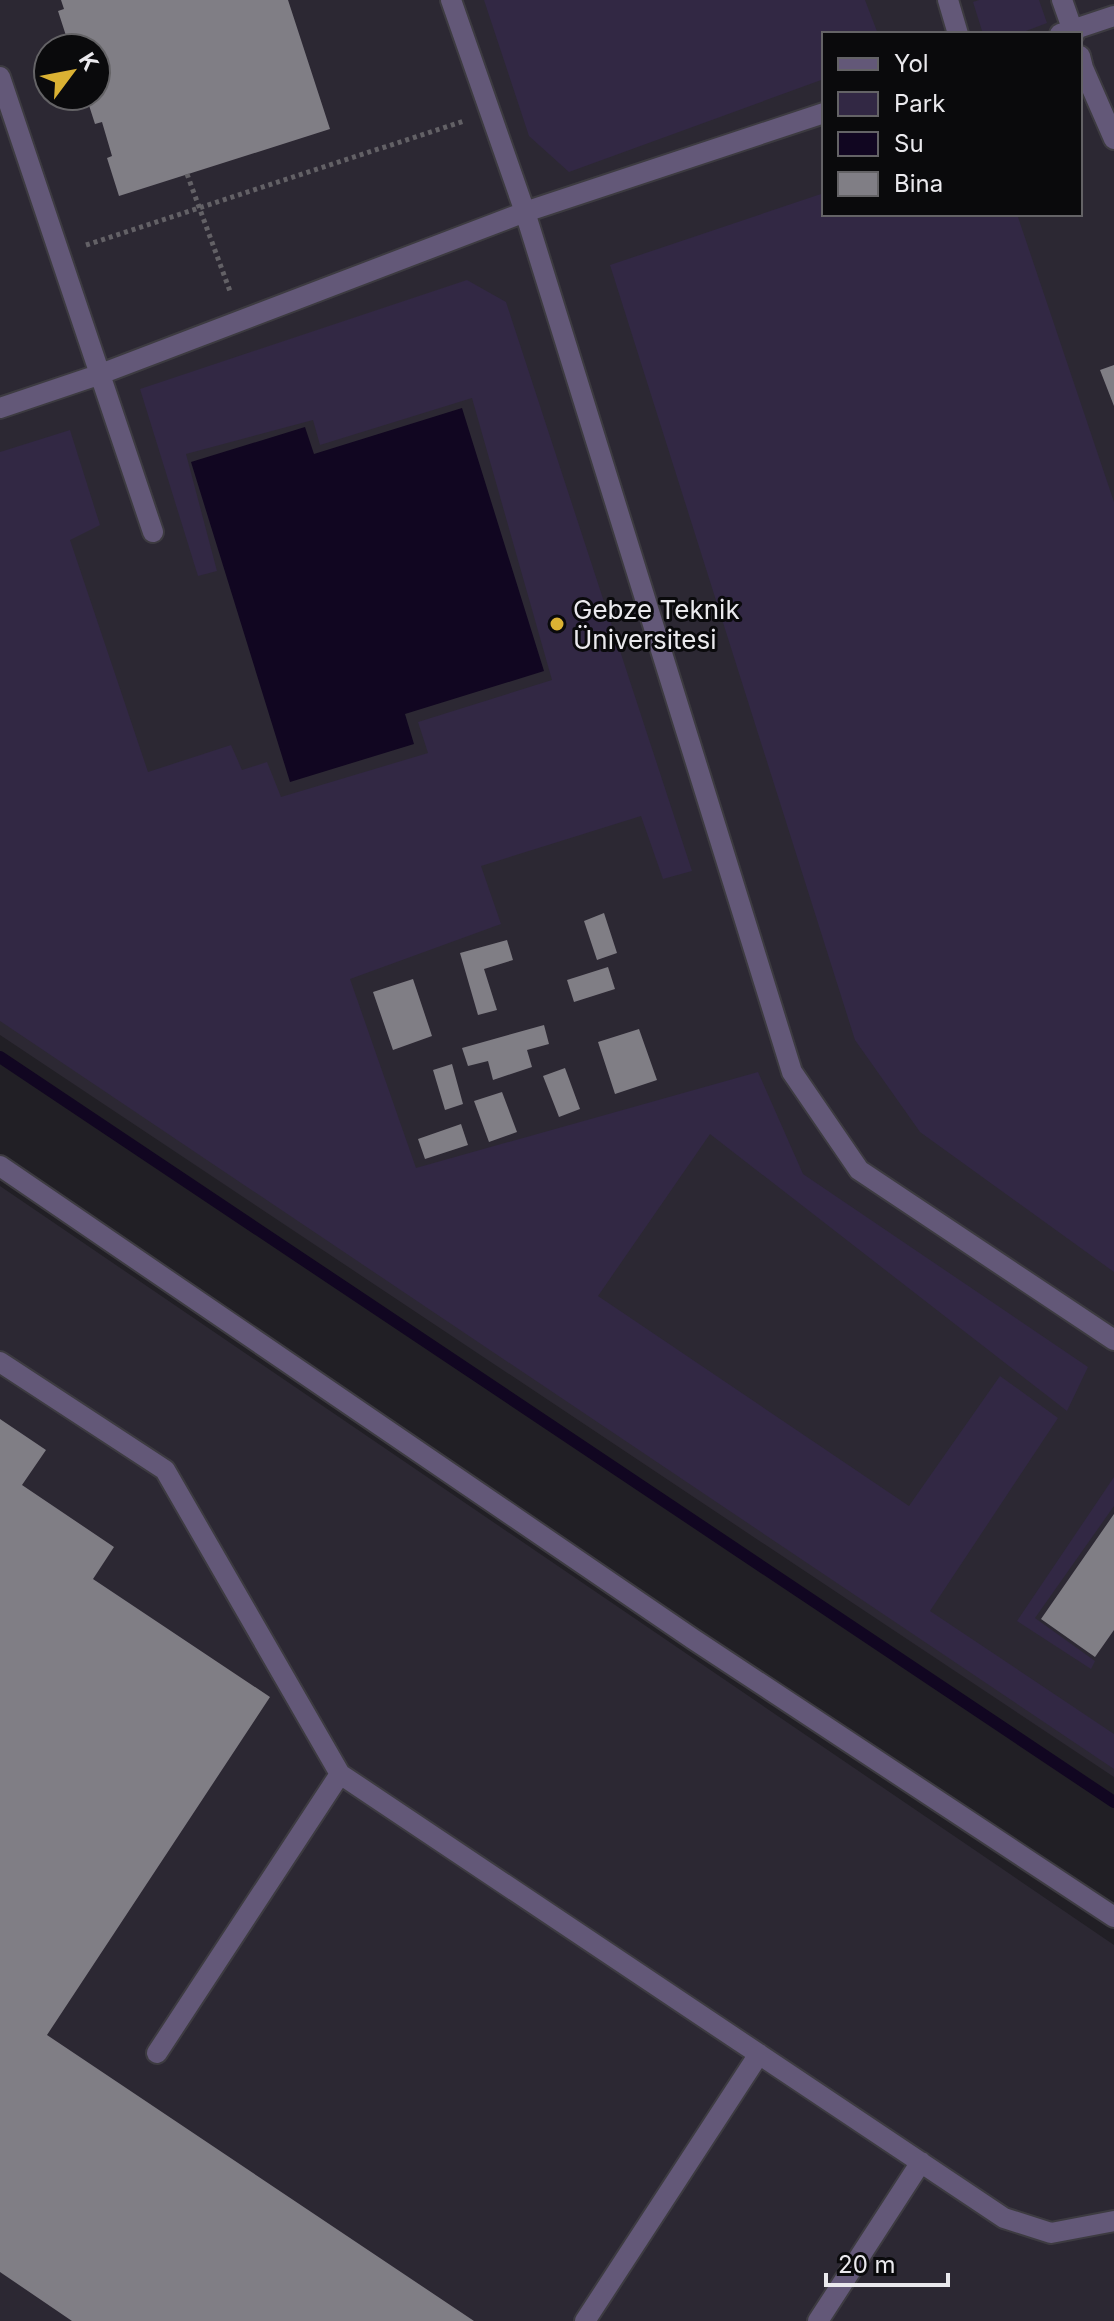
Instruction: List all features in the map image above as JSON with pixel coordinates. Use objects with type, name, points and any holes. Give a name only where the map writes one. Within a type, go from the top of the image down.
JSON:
[{"type":"street","points":[[451,0],[525,212],[792,1072],[859,1170],[1114,1340]]},
{"type":"street","points":[[948,0],[957,32]]},
{"type":"street","points":[[1062,0],[1069,32]]},
{"type":"street","points":[[1072,32],[1114,16]]},
{"type":"street","points":[[1082,64],[1114,139]]},
{"type":"street","points":[[0,77],[153,532]]},
{"type":"street","points":[[0,408],[98,375],[525,212],[822,114]]},
{"type":"street","points":[[0,1166],[680,1630],[1114,1917]]},
{"type":"street","points":[[0,1362],[165,1470],[340,1774],[1004,2218],[1051,2233],[1114,2221]]},
{"type":"street","points":[[157,2053],[340,1774]]},
{"type":"street","points":[[585,2321],[759,2054]]},
{"type":"street","points":[[818,2321],[921,2162]]},
{"type":"path","points":[[58,254],[490,113]]},
{"type":"path","points":[[187,174],[241,321]]},
{"type":"shaded area","name":"Gebze Teknik Üniversitesi","points":[[0,0],[1114,0],[1114,1777],[0,1035]]},
{"type":"shaded area","points":[[0,1186],[1114,1945],[1114,2321],[0,2321]]},
{"type":"green space","points":[[484,0],[865,0],[877,32],[822,32],[822,80],[569,172],[529,136]]},
{"type":"green space","points":[[1039,0],[1047,23],[1023,32],[982,32],[973,2]]},
{"type":"green space","points":[[822,194],[822,216],[1018,216],[1114,502],[1114,1272],[920,1132],[855,1040],[610,265]]},
{"type":"green space","points":[[467,280],[506,302],[692,871],[663,879],[641,816],[481,866],[501,924],[350,979],[416,1168],[758,1072],[803,1174],[1088,1367],[1067,1411],[710,1134],[598,1296],[909,1506],[1000,1376],[1058,1418],[930,1611],[1114,1734],[1114,1769],[0,1021],[0,452],[70,430],[100,525],[70,540],[148,772],[231,745],[242,770],[267,762],[281,797],[428,753],[418,722],[552,680],[472,398],[320,445],[313,420],[186,454],[217,571],[198,576],[140,389]]},
{"type":"green space","points":[[1114,1477],[1114,1506],[1035,1618],[1095,1661],[1091,1669],[1017,1621]]},
{"type":"water","points":[[462,408],[544,671],[405,714],[414,744],[290,782],[191,462],[305,427],[314,454]]},
{"type":"building","points":[[61,0],[288,0],[330,129],[119,196],[107,158],[112,156],[102,122],[95,124],[91,112],[112,112],[112,32],[65,32],[58,11],[64,9]]},
{"type":"building","points":[[1114,365],[1114,406],[1100,370]]},
{"type":"building","points":[[604,913],[617,953],[597,960],[584,921]]},
{"type":"building","points":[[507,940],[513,960],[484,969],[497,1010],[478,1015],[460,953]]},
{"type":"building","points":[[608,967],[615,989],[574,1002],[567,980]]},
{"type":"building","points":[[413,979],[432,1036],[393,1050],[373,992]]},
{"type":"building","points":[[544,1025],[549,1044],[527,1050],[532,1067],[493,1080],[488,1061],[468,1066],[462,1048]]},
{"type":"building","points":[[639,1029],[657,1080],[615,1094],[598,1042]]},
{"type":"building","points":[[452,1064],[463,1104],[445,1110],[433,1070]]},
{"type":"building","points":[[565,1068],[580,1109],[559,1117],[543,1076]]},
{"type":"building","points":[[502,1092],[517,1132],[489,1142],[474,1101]]},
{"type":"building","points":[[461,1124],[468,1145],[425,1159],[418,1139]]},
{"type":"building","points":[[0,1419],[46,1450],[22,1485],[114,1547],[93,1579],[270,1697],[47,2035],[474,2321],[72,2321],[0,2272]]},
{"type":"building","points":[[1114,1514],[1114,1630],[1095,1657],[1041,1619]]},
{"type":"waterway","points":[[0,1057],[1114,1802]]},
{"type":"place","name":"Gebze Teknik Üniversitesi","points":[[557,624]]}]
